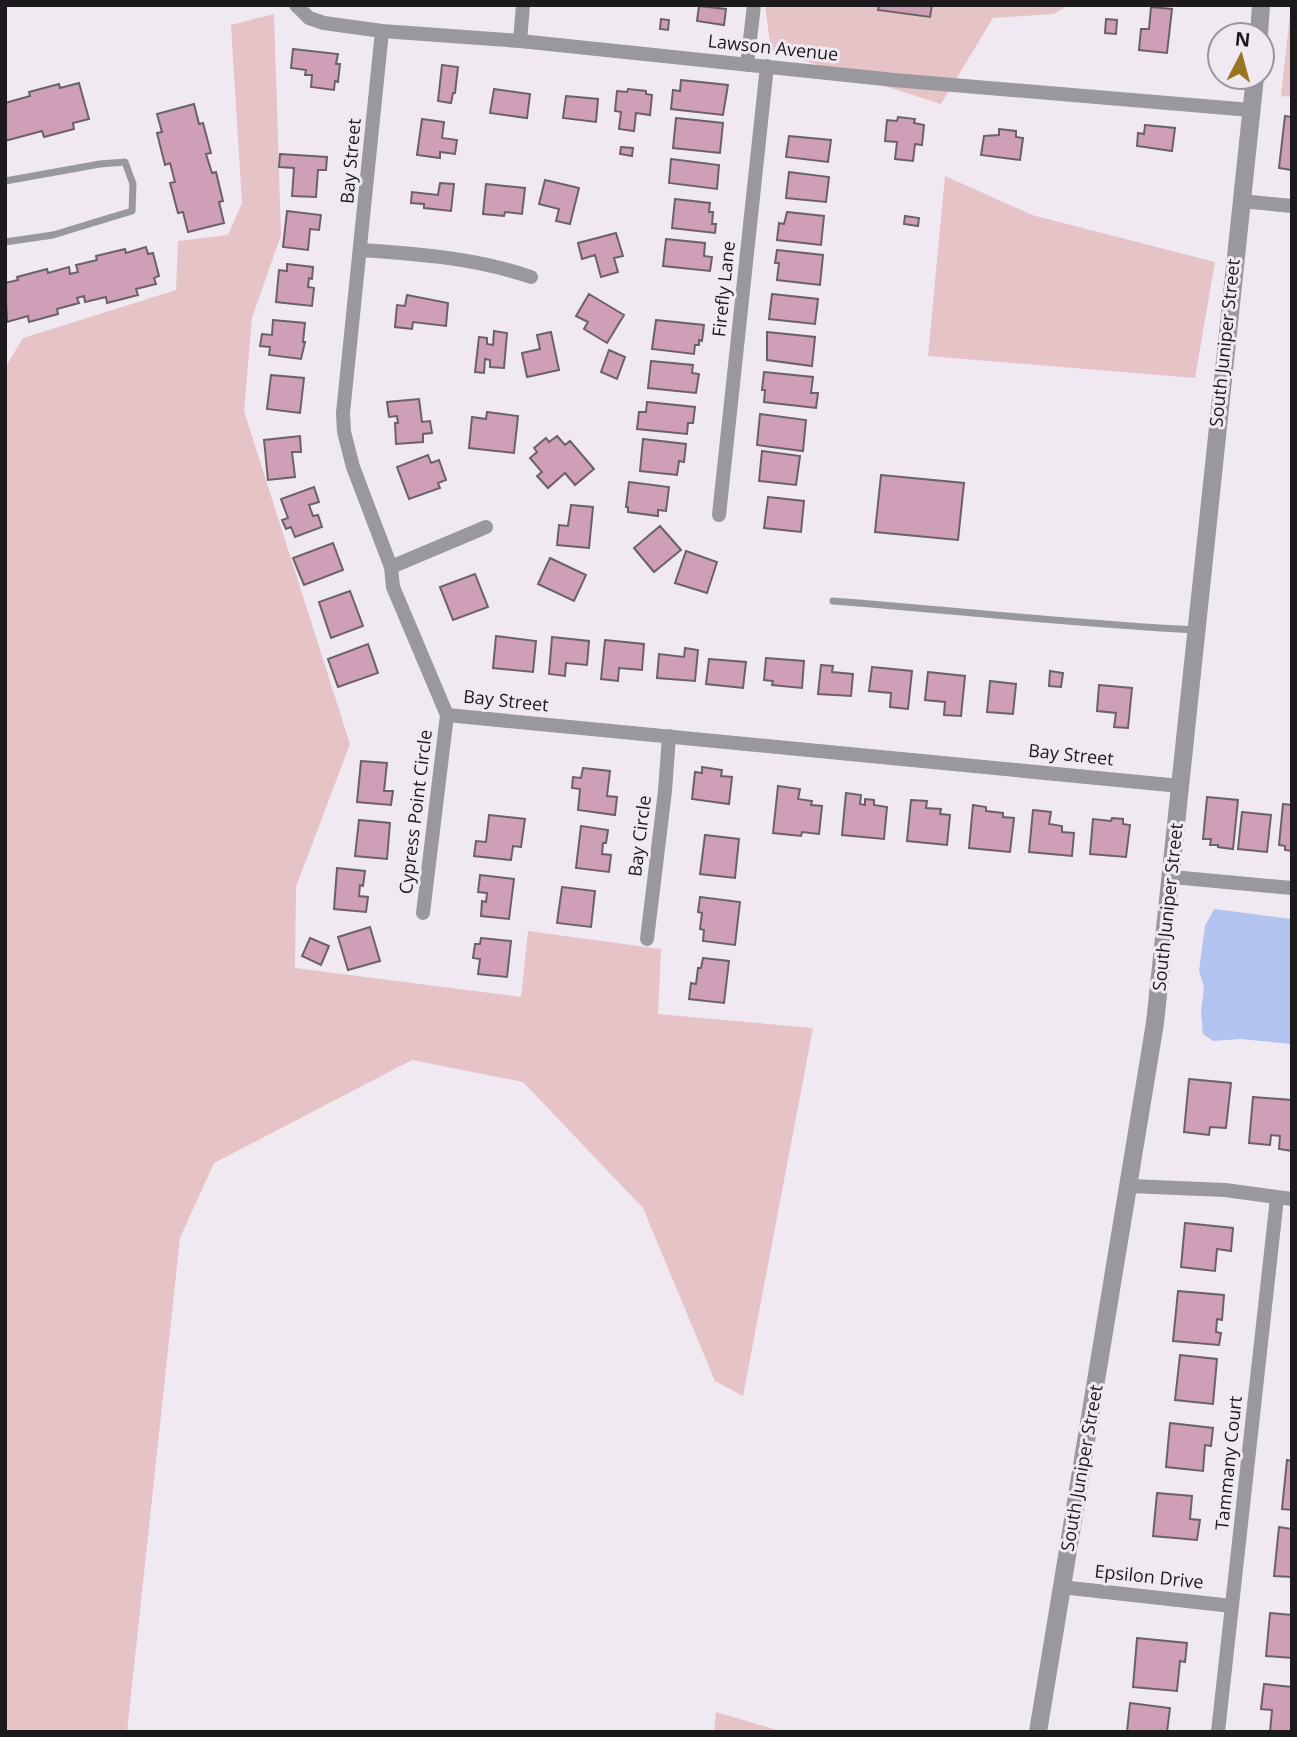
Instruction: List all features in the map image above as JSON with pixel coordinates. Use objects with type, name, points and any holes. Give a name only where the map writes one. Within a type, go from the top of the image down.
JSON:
[{"type":"street","points":[[520,41],[523,5]]},
{"type":"street","points":[[747,65],[754,5]]},
{"type":"street","name":"Lawson Avenue","points":[[297,6],[309,18],[324,23],[382,31],[520,41],[894,80],[1251,110]]},
{"type":"street","name":"Bay Street","points":[[382,31],[362,250],[344,394],[344,432],[353,467],[391,567],[393,587],[447,715],[1180,786]]},
{"type":"street","name":"Firefly Lane","points":[[719,516],[767,66]]},
{"type":"street","name":"South Juniper Street","points":[[1038,1732],[1155,1023],[1253,91]]},
{"type":"street","points":[[1241,201],[1292,206]]},
{"type":"street","points":[[362,250],[473,261],[498,265],[531,277]]},
{"type":"street","points":[[391,567],[486,527]]},
{"type":"street","name":"Cypress Point Circle","points":[[424,914],[447,715]]},
{"type":"street","name":"Bay Circle","points":[[647,939],[669,736]]},
{"type":"street","points":[[1172,877],[1292,888]]},
{"type":"street","points":[[1130,1186],[1226,1190],[1284,1198]]},
{"type":"street","name":"Tammany Court","points":[[1218,1732],[1284,1198]]},
{"type":"street","name":"Epsilon Drive","points":[[1061,1587],[1232,1606]]},
{"type":"lane","points":[[5,181],[125,162],[133,184],[132,211],[53,235],[5,242]]},
{"type":"lane","points":[[833,601],[1195,631]]},
{"type":"shaded area","points":[[765,5],[1069,5],[1054,14],[993,18],[941,104],[771,50]]},
{"type":"shaded area","points":[[1292,5],[1292,97],[1281,96]]},
{"type":"shaded area","points":[[274,14],[281,235],[252,318],[244,411],[350,744],[296,887],[295,968],[521,997],[528,931],[661,949],[658,1014],[813,1028],[743,1396],[715,1381],[643,1208],[523,1082],[412,1060],[214,1163],[180,1238],[127,1732],[5,1732],[5,368],[23,338],[176,290],[178,241],[228,235],[242,203],[231,25]]},
{"type":"shaded area","points":[[945,176],[1032,215],[1215,262],[1195,378],[928,356]]},
{"type":"shaded area","points":[[716,1712],[777,1730],[780,1732],[714,1732]]},
{"type":"water","points":[[1214,909],[1292,919],[1292,1044],[1240,1039],[1213,1041],[1203,1034],[1201,1013],[1204,987],[1199,971],[1205,926]]},
{"type":"building","points":[[879,5],[932,5],[930,17],[878,10]]},
{"type":"building","points":[[699,6],[726,9],[724,25],[697,21]]},
{"type":"building","points":[[1151,7],[1172,9],[1167,53],[1139,50],[1141,29],[1149,29]]},
{"type":"building","points":[[661,19],[669,20],[668,30],[660,29]]},
{"type":"building","points":[[1106,19],[1117,20],[1116,34],[1105,33]]},
{"type":"building","points":[[293,49],[338,54],[338,82],[335,81],[334,90],[311,87],[312,75],[305,75],[306,70],[291,68]]},
{"type":"building","points":[[442,65],[458,67],[451,103],[438,101]]},
{"type":"building","points":[[681,80],[728,85],[723,115],[671,109],[673,90],[680,91]]},
{"type":"building","points":[[79,83],[89,119],[73,123],[74,129],[44,137],[42,131],[5,141],[5,103],[30,96],[29,92],[59,84],[60,88]]},
{"type":"building","points":[[494,89],[530,94],[527,118],[490,113]]},
{"type":"building","points":[[628,89],[646,91],[646,94],[652,95],[650,115],[636,113],[634,131],[619,129],[621,112],[615,111],[617,91],[627,92]]},
{"type":"building","points":[[566,96],[598,99],[596,122],[563,118]]},
{"type":"building","points":[[194,104],[199,124],[203,123],[211,153],[206,154],[212,173],[216,172],[223,201],[219,202],[224,223],[188,232],[183,212],[178,213],[170,183],[175,182],[170,163],[165,165],[157,133],[162,132],[157,114]]},
{"type":"building","points":[[1285,116],[1292,117],[1292,173],[1291,170],[1279,168]]},
{"type":"building","points":[[898,117],[915,119],[914,123],[924,125],[922,145],[915,144],[913,161],[895,159],[897,142],[885,141],[887,120],[897,121]]},
{"type":"building","points":[[676,118],[723,123],[720,153],[673,148]]},
{"type":"building","points":[[422,119],[444,122],[442,138],[457,140],[455,154],[440,152],[440,158],[417,155]]},
{"type":"building","points":[[1145,125],[1175,128],[1172,151],[1137,146],[1138,133],[1144,134]]},
{"type":"building","points":[[999,129],[1016,131],[1016,137],[1023,138],[1020,160],[981,155],[984,136],[999,135]]},
{"type":"building","points":[[789,136],[831,140],[828,162],[786,157]]},
{"type":"building","points":[[621,147],[633,148],[632,156],[620,154]]},
{"type":"building","points":[[280,154],[327,157],[326,170],[318,170],[316,197],[292,196],[294,168],[279,167]]},
{"type":"building","points":[[671,159],[719,165],[717,189],[669,183]]},
{"type":"building","points":[[789,172],[829,177],[826,202],[786,198]]},
{"type":"building","points":[[545,180],[579,188],[570,224],[556,221],[559,209],[539,204]]},
{"type":"building","points":[[440,183],[454,184],[451,211],[424,208],[424,204],[411,203],[412,192],[438,195]]},
{"type":"building","points":[[486,184],[525,188],[522,214],[483,214]]},
{"type":"building","points":[[675,199],[710,203],[709,212],[713,212],[712,224],[716,224],[715,233],[672,228]]},
{"type":"building","points":[[287,211],[321,215],[319,230],[310,229],[308,250],[283,247]]},
{"type":"building","points":[[787,212],[824,216],[821,245],[777,240],[779,223],[784,224]]},
{"type":"building","points":[[905,216],[919,218],[918,226],[904,224]]},
{"type":"building","points":[[616,233],[623,256],[614,258],[618,272],[601,277],[595,255],[582,259],[578,243]]},
{"type":"building","points":[[666,239],[705,243],[704,256],[712,257],[710,271],[663,266]]},
{"type":"building","points":[[146,247],[148,254],[153,253],[159,276],[154,278],[156,284],[136,289],[138,295],[107,303],[106,297],[85,302],[84,296],[77,298],[79,303],[57,309],[58,314],[29,322],[28,316],[7,322],[5,283],[47,269],[48,273],[69,267],[70,274],[78,272],[76,265],[97,260],[96,256],[125,249],[126,253]]},
{"type":"building","points":[[777,250],[823,255],[820,285],[777,280]]},
{"type":"building","points":[[287,264],[313,267],[308,287],[314,288],[312,306],[276,302],[279,270],[287,271]]},
{"type":"building","points":[[589,294],[624,315],[607,343],[584,329],[588,322],[576,316]]},
{"type":"building","points":[[772,294],[818,299],[815,324],[769,319]]},
{"type":"building","points":[[407,295],[448,303],[446,326],[413,322],[412,329],[395,327],[397,305],[405,306]]},
{"type":"building","points":[[273,320],[305,323],[301,359],[269,355],[270,347],[260,346],[262,334],[272,335]]},
{"type":"building","points":[[656,320],[704,325],[702,341],[699,340],[699,345],[695,345],[694,354],[652,349]]},
{"type":"building","points":[[494,331],[507,333],[504,368],[490,367],[490,360],[485,359],[484,373],[475,372],[479,337],[487,338],[487,344],[493,345]]},
{"type":"building","points":[[551,332],[559,370],[527,377],[522,353],[540,349],[537,335]]},
{"type":"building","points":[[767,332],[815,337],[812,366],[767,360]]},
{"type":"building","points":[[609,350],[625,357],[617,379],[601,372]]},
{"type":"building","points":[[651,361],[693,365],[692,373],[699,374],[696,393],[648,388]]},
{"type":"building","points":[[764,372],[813,377],[811,393],[818,393],[816,408],[764,402]]},
{"type":"building","points":[[271,375],[304,378],[300,413],[267,409]]},
{"type":"building","points":[[419,399],[422,422],[430,421],[432,433],[423,434],[423,442],[396,444],[397,416],[389,417],[387,402]]},
{"type":"building","points":[[647,402],[695,407],[693,423],[688,423],[687,434],[637,429],[639,412],[646,412]]},
{"type":"building","points":[[487,412],[518,416],[514,453],[469,448],[472,417],[486,419]]},
{"type":"building","points":[[760,414],[806,420],[803,451],[757,445]]},
{"type":"building","points":[[300,436],[301,452],[292,452],[295,477],[268,480],[264,440]]},
{"type":"building","points":[[557,436],[565,445],[570,441],[594,469],[575,485],[565,473],[548,488],[537,476],[542,472],[530,458],[537,452],[534,448],[546,438],[549,442]]},
{"type":"building","points":[[643,439],[686,444],[684,462],[679,461],[677,475],[640,471]]},
{"type":"building","points":[[762,451],[800,456],[796,485],[759,481]]},
{"type":"building","points":[[428,455],[431,463],[439,460],[446,480],[438,483],[440,488],[409,499],[397,467]]},
{"type":"building","points":[[881,475],[964,483],[958,540],[875,532]]},
{"type":"building","points":[[629,482],[669,487],[666,511],[658,510],[658,516],[628,512],[626,507]]},
{"type":"building","points":[[314,487],[319,502],[309,505],[313,516],[318,515],[322,527],[295,537],[291,527],[286,529],[282,520],[288,518],[281,499]]},
{"type":"building","points":[[768,497],[804,501],[801,532],[764,528]]},
{"type":"building","points":[[571,505],[593,507],[589,548],[557,545],[559,525],[568,526]]},
{"type":"building","points":[[660,526],[681,550],[654,572],[634,548]]},
{"type":"building","points":[[333,543],[343,570],[304,585],[293,558]]},
{"type":"building","points":[[686,551],[717,562],[707,593],[675,583]]},
{"type":"building","points":[[550,558],[586,575],[574,601],[538,584]]},
{"type":"building","points":[[475,574],[488,607],[453,620],[440,587]]},
{"type":"building","points":[[350,591],[363,626],[331,638],[319,602]]},
{"type":"building","points":[[496,636],[536,641],[533,672],[493,668]]},
{"type":"building","points":[[552,637],[589,641],[587,665],[566,663],[565,676],[549,674]]},
{"type":"building","points":[[605,640],[644,644],[642,670],[619,668],[618,681],[601,679]]},
{"type":"building","points":[[368,644],[378,673],[338,687],[328,659]]},
{"type":"building","points":[[685,648],[698,650],[695,681],[657,678],[659,654],[684,657]]},
{"type":"building","points":[[766,658],[804,661],[802,688],[772,685],[773,681],[764,680]]},
{"type":"building","points":[[709,659],[746,662],[743,688],[706,684]]},
{"type":"building","points":[[821,665],[833,666],[832,672],[853,674],[851,696],[818,694]]},
{"type":"building","points":[[872,667],[912,671],[908,709],[890,707],[891,693],[869,691]]},
{"type":"building","points":[[1050,671],[1063,673],[1061,687],[1049,686]]},
{"type":"building","points":[[928,672],[965,676],[961,716],[944,715],[945,702],[925,700]]},
{"type":"building","points":[[990,681],[1016,684],[1013,714],[987,712]]},
{"type":"building","points":[[1099,685],[1132,688],[1128,728],[1114,727],[1116,713],[1097,711]]},
{"type":"building","points":[[361,761],[387,763],[384,791],[393,791],[391,805],[357,802]]},
{"type":"building","points":[[702,767],[722,770],[721,776],[732,777],[729,804],[692,799],[695,772],[702,773]]},
{"type":"building","points":[[583,768],[610,771],[607,796],[617,797],[615,815],[578,810],[580,789],[572,788],[573,777],[581,778]]},
{"type":"building","points":[[778,786],[800,789],[798,799],[812,801],[811,805],[822,806],[819,834],[802,832],[801,836],[773,833]]},
{"type":"building","points":[[846,793],[861,795],[860,804],[865,805],[865,799],[874,800],[874,805],[887,807],[884,839],[842,835]]},
{"type":"building","points":[[1207,797],[1238,800],[1233,849],[1210,845],[1211,839],[1203,839]]},
{"type":"building","points":[[911,800],[927,801],[926,808],[941,809],[940,814],[950,815],[947,845],[907,841]]},
{"type":"building","points":[[1283,804],[1292,805],[1292,851],[1279,845]]},
{"type":"building","points":[[973,805],[986,807],[986,811],[1003,813],[1003,817],[1014,818],[1010,852],[969,848]]},
{"type":"building","points":[[1033,810],[1051,812],[1049,824],[1062,826],[1062,832],[1074,833],[1072,856],[1029,852]]},
{"type":"building","points":[[1242,812],[1271,815],[1267,852],[1238,849]]},
{"type":"building","points":[[489,815],[525,819],[521,847],[513,846],[511,860],[474,856],[476,841],[486,842]]},
{"type":"building","points":[[1112,818],[1123,819],[1123,824],[1130,825],[1126,857],[1090,854],[1093,819],[1111,821]]},
{"type":"building","points":[[359,820],[390,823],[387,859],[355,856]]},
{"type":"building","points":[[581,826],[608,830],[602,854],[611,855],[609,872],[576,868]]},
{"type":"building","points":[[705,835],[739,839],[735,878],[700,874]]},
{"type":"building","points":[[337,868],[365,871],[359,896],[368,897],[366,912],[334,909]]},
{"type":"building","points":[[480,875],[514,879],[509,919],[481,916],[482,901],[486,902],[487,893],[478,892]]},
{"type":"building","points":[[562,887],[595,891],[591,927],[557,923]]},
{"type":"building","points":[[700,897],[740,902],[735,945],[703,941],[704,930],[700,929],[702,913],[698,912]]},
{"type":"building","points":[[370,927],[380,961],[348,970],[338,937]]},
{"type":"building","points":[[310,938],[329,946],[321,965],[302,956]]},
{"type":"building","points":[[481,938],[511,941],[507,977],[478,974],[480,959],[473,958],[475,944],[480,944]]},
{"type":"building","points":[[703,958],[729,961],[724,1003],[689,999],[691,983],[696,984],[698,968],[701,968]]},
{"type":"building","points":[[1189,1079],[1231,1083],[1226,1128],[1210,1127],[1209,1135],[1184,1132]]},
{"type":"building","points":[[1253,1097],[1292,1100],[1292,1151],[1279,1149],[1280,1136],[1271,1135],[1270,1145],[1249,1143]]},
{"type":"building","points":[[1185,1223],[1233,1228],[1231,1251],[1217,1249],[1215,1271],[1181,1267]]},
{"type":"building","points":[[1178,1291],[1224,1295],[1222,1320],[1217,1319],[1216,1332],[1221,1333],[1219,1345],[1173,1341]]},
{"type":"building","points":[[1180,1355],[1217,1359],[1213,1404],[1175,1400]]},
{"type":"building","points":[[1170,1423],[1213,1428],[1211,1446],[1205,1445],[1203,1471],[1166,1467]]},
{"type":"building","points":[[1287,1460],[1292,1461],[1292,1510],[1282,1509]]},
{"type":"building","points":[[1157,1493],[1192,1496],[1190,1519],[1200,1520],[1197,1540],[1153,1536]]},
{"type":"building","points":[[1279,1527],[1292,1529],[1292,1577],[1274,1576]]},
{"type":"building","points":[[1270,1613],[1292,1615],[1292,1658],[1266,1656]]},
{"type":"building","points":[[1137,1638],[1187,1643],[1185,1662],[1180,1661],[1177,1691],[1133,1687]]},
{"type":"building","points":[[1264,1684],[1292,1687],[1292,1732],[1270,1732],[1272,1710],[1261,1709]]},
{"type":"building","points":[[1130,1703],[1170,1708],[1167,1732],[1127,1732]]}]
